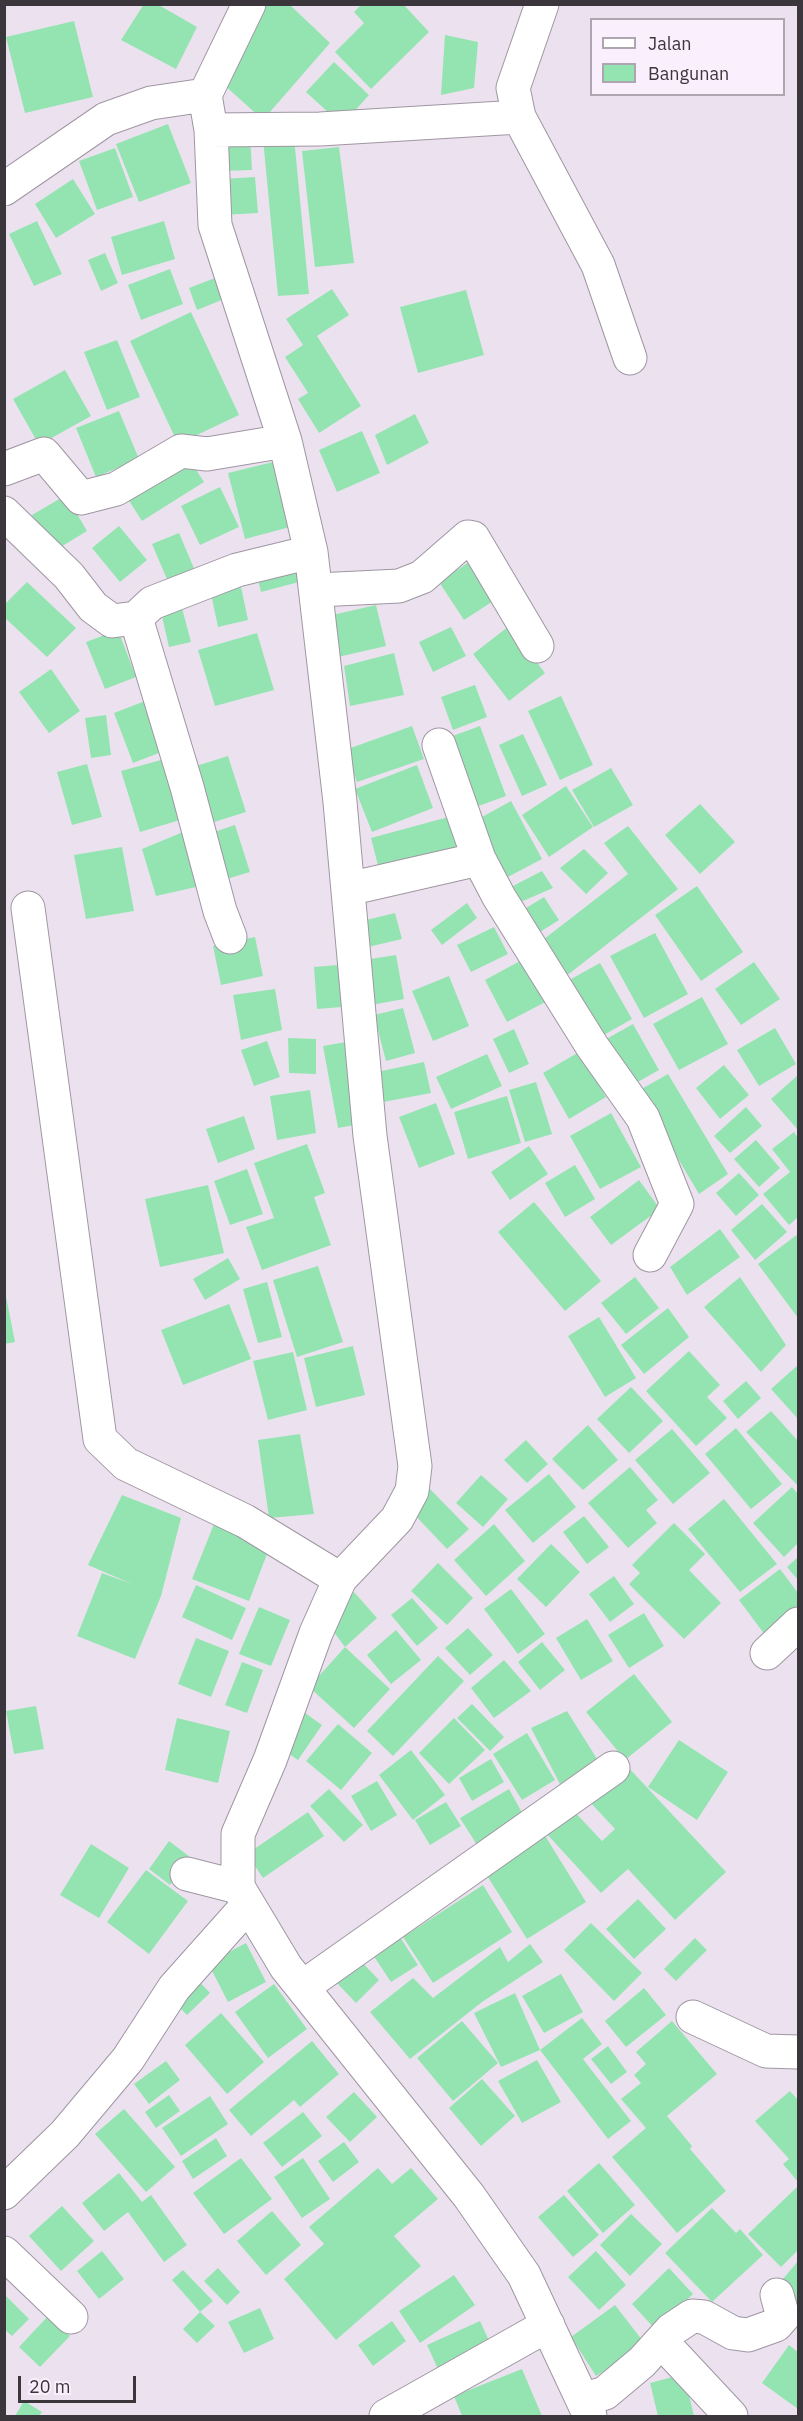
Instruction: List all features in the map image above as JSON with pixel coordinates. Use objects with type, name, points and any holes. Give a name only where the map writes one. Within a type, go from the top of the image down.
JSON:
[{"type":"street","points":[[249,4],[204,95],[211,130],[215,225],[285,441],[311,552],[317,590],[348,889],[370,1136],[415,1466],[412,1491],[397,1519],[340,1579],[316,1633],[270,1760],[238,1834],[236,1860],[243,1896],[286,1967],[490,2225],[524,2275],[586,2408],[671,2330],[692,2316],[704,2317],[733,2333],[748,2335],[776,2325],[783,2317],[777,2295]]},
{"type":"street","points":[[542,4],[513,88],[519,117],[598,266],[630,358]]},
{"type":"street","points":[[4,189],[106,119],[151,103],[204,95]]},
{"type":"street","points":[[211,130],[320,129],[519,117]]},
{"type":"street","points":[[4,469],[44,454],[81,498],[116,489],[181,451],[207,454],[285,441]]},
{"type":"street","points":[[4,513],[69,576],[93,607],[112,621],[136,618],[152,603],[237,570],[311,552]]},
{"type":"street","points":[[317,590],[399,586],[422,577],[468,537],[473,538],[537,646]]},
{"type":"street","points":[[136,618],[187,787],[220,911],[230,937]]},
{"type":"street","points":[[439,746],[479,859],[499,897],[592,1046],[643,1118],[676,1204],[650,1255]]},
{"type":"street","points":[[348,889],[479,859]]},
{"type":"street","points":[[28,908],[100,1439],[126,1464],[245,1521],[340,1579]]},
{"type":"street","points":[[767,1653],[798,1624]]},
{"type":"street","points":[[303,1986],[612,1768]]},
{"type":"street","points":[[187,1874],[243,1896]]},
{"type":"street","points":[[4,2193],[65,2134],[128,2059],[174,1988],[243,1896]]},
{"type":"street","points":[[693,2017],[766,2051],[798,2052]]},
{"type":"street","points":[[4,2253],[71,2317]]},
{"type":"street","points":[[386,2416],[548,2325]]},
{"type":"street","points":[[661,2341],[731,2416]]},
{"type":"building","points":[[144,4],[157,4],[197,27],[176,69],[121,40]]},
{"type":"building","points":[[267,4],[289,4],[330,43],[263,120],[222,83]]},
{"type":"building","points":[[362,4],[403,4],[429,32],[371,89],[335,52],[364,23],[354,12]]},
{"type":"building","points":[[74,21],[93,97],[25,113],[6,37]]},
{"type":"building","points":[[445,35],[478,42],[474,88],[441,95]]},
{"type":"building","points":[[334,62],[369,95],[342,125],[306,92]]},
{"type":"building","points":[[168,124],[191,183],[139,202],[116,144]]},
{"type":"building","points":[[250,135],[252,170],[223,171],[220,137]]},
{"type":"building","points":[[294,137],[309,294],[278,296],[263,139]]},
{"type":"building","points":[[339,147],[354,263],[315,267],[302,151]]},
{"type":"building","points":[[115,148],[133,197],[97,210],[79,161]]},
{"type":"building","points":[[255,177],[258,213],[224,215],[222,179]]},
{"type":"building","points":[[73,179],[95,214],[56,238],[35,204]]},
{"type":"building","points":[[37,221],[62,274],[34,286],[9,234]]},
{"type":"building","points":[[164,221],[175,259],[122,275],[111,237]]},
{"type":"building","points":[[105,253],[118,283],[101,291],[88,260]]},
{"type":"building","points":[[170,269],[183,304],[141,320],[128,285]]},
{"type":"building","points":[[215,278],[224,299],[197,310],[189,288]]},
{"type":"building","points":[[332,289],[349,315],[317,336],[361,406],[319,433],[298,399],[308,393],[285,357],[303,345],[286,319]]},
{"type":"building","points":[[466,290],[484,355],[418,373],[400,307]]},
{"type":"building","points":[[191,312],[239,415],[178,444],[130,341]]},
{"type":"building","points":[[117,340],[140,397],[107,410],[84,352]]},
{"type":"building","points":[[65,370],[91,416],[39,445],[13,399]]},
{"type":"building","points":[[119,411],[139,459],[96,477],[76,428]]},
{"type":"building","points":[[415,414],[429,443],[387,465],[375,435]]},
{"type":"building","points":[[362,431],[380,473],[337,492],[319,450]]},
{"type":"building","points":[[188,457],[204,482],[142,521],[126,496]]},
{"type":"building","points":[[273,462],[290,527],[245,539],[228,473]]},
{"type":"building","points":[[220,487],[239,527],[200,545],[181,506]]},
{"type":"building","points":[[66,495],[87,531],[54,551],[32,515]]},
{"type":"building","points":[[119,526],[147,560],[120,582],[92,548]]},
{"type":"building","points":[[179,533],[199,580],[172,591],[152,544]]},
{"type":"building","points":[[478,556],[504,594],[464,620],[439,582]]},
{"type":"building","points":[[294,565],[299,582],[261,592],[257,575]]},
{"type":"building","points":[[27,582],[76,628],[47,657],[4,617],[4,605]]},
{"type":"building","points":[[240,582],[248,620],[218,627],[210,589]]},
{"type":"building","points":[[376,605],[386,646],[338,657],[328,616]]},
{"type":"building","points":[[182,608],[191,642],[169,647],[161,612]]},
{"type":"building","points":[[509,626],[545,673],[509,701],[473,654]]},
{"type":"building","points":[[451,627],[466,656],[433,672],[419,642]]},
{"type":"building","points":[[118,630],[136,677],[105,689],[86,642]]},
{"type":"building","points":[[257,633],[274,690],[215,706],[198,650]]},
{"type":"building","points":[[394,653],[404,695],[350,706],[344,666]]},
{"type":"building","points":[[51,669],[80,711],[49,733],[19,692]]},
{"type":"building","points":[[475,685],[487,717],[453,730],[441,697]]},
{"type":"building","points":[[561,696],[593,765],[560,780],[528,711]]},
{"type":"building","points":[[145,701],[164,751],[133,763],[114,713]]},
{"type":"building","points":[[106,715],[111,755],[91,758],[85,718]]},
{"type":"building","points":[[412,726],[424,759],[357,782],[345,750]]},
{"type":"building","points":[[480,726],[506,796],[473,808],[447,738]]},
{"type":"building","points":[[523,734],[547,785],[522,796],[499,745]]},
{"type":"building","points":[[228,756],[246,812],[211,823],[193,767]]},
{"type":"building","points":[[161,760],[180,820],[140,832],[121,771]]},
{"type":"building","points":[[87,764],[102,817],[72,825],[57,772]]},
{"type":"building","points":[[417,765],[433,808],[372,832],[355,789]]},
{"type":"building","points":[[611,768],[633,805],[594,827],[572,790]]},
{"type":"building","points":[[566,786],[593,827],[549,857],[522,815]]},
{"type":"building","points":[[511,801],[542,859],[504,879],[473,822]]},
{"type":"building","points":[[700,804],[735,842],[700,874],[665,835]]},
{"type":"building","points":[[452,816],[462,856],[381,877],[371,838]]},
{"type":"building","points":[[235,825],[250,872],[220,881],[205,835]]},
{"type":"building","points":[[628,826],[678,889],[561,980],[535,946],[628,874],[604,843]]},
{"type":"building","points":[[183,832],[196,887],[156,896],[142,849]]},
{"type":"building","points":[[122,847],[134,911],[86,919],[74,855]]},
{"type":"building","points":[[584,849],[608,873],[586,894],[560,868]]},
{"type":"building","points":[[542,871],[553,888],[516,904],[509,888]]},
{"type":"building","points":[[697,886],[743,952],[701,981],[655,915]]},
{"type":"building","points":[[544,897],[559,920],[532,937],[518,913]]},
{"type":"building","points":[[467,903],[477,918],[442,945],[431,930]]},
{"type":"building","points":[[395,913],[402,939],[364,948],[358,922]]},
{"type":"building","points":[[494,927],[508,954],[471,972],[457,945]]},
{"type":"building","points":[[655,933],[688,994],[644,1018],[610,956]]},
{"type":"building","points":[[255,937],[263,976],[221,985],[213,946]]},
{"type":"building","points":[[396,955],[404,999],[371,1005],[364,960]]},
{"type":"building","points":[[531,955],[555,997],[507,1022],[485,980]]},
{"type":"building","points":[[754,962],[780,999],[741,1025],[715,989]]},
{"type":"building","points":[[600,963],[632,1019],[595,1040],[562,984]]},
{"type":"building","points":[[338,965],[342,1007],[317,1009],[314,967]]},
{"type":"building","points":[[449,976],[469,1026],[433,1041],[412,991]]},
{"type":"building","points":[[275,989],[282,1030],[241,1040],[233,995]]},
{"type":"building","points":[[702,997],[728,1044],[679,1070],[653,1024]]},
{"type":"building","points":[[403,1008],[415,1053],[386,1061],[374,1015]]},
{"type":"building","points":[[633,1024],[659,1070],[627,1088],[601,1042]]},
{"type":"building","points":[[775,1028],[796,1064],[759,1086],[737,1050]]},
{"type":"building","points":[[514,1029],[529,1064],[509,1073],[493,1039]]},
{"type":"building","points":[[288,1038],[316,1039],[316,1074],[289,1073]]},
{"type":"building","points":[[267,1041],[280,1077],[254,1086],[241,1050]]},
{"type":"building","points":[[346,1042],[360,1124],[338,1128],[323,1046]]},
{"type":"building","points":[[579,1052],[606,1097],[569,1119],[543,1073]]},
{"type":"building","points":[[487,1054],[502,1086],[451,1109],[436,1077]]},
{"type":"building","points":[[424,1062],[431,1093],[383,1102],[377,1072]]},
{"type":"building","points":[[724,1065],[749,1095],[720,1119],[696,1088]]},
{"type":"building","points":[[668,1074],[728,1174],[699,1194],[638,1091]]},
{"type":"building","points":[[798,1075],[798,1130],[771,1099]]},
{"type":"building","points":[[536,1082],[552,1134],[525,1142],[509,1090]]},
{"type":"building","points":[[310,1090],[316,1133],[277,1140],[270,1096]]},
{"type":"building","points":[[507,1096],[521,1143],[468,1159],[454,1112]]},
{"type":"building","points":[[436,1103],[455,1154],[419,1168],[399,1117]]},
{"type":"building","points":[[746,1107],[762,1126],[730,1153],[714,1136]]},
{"type":"building","points":[[611,1113],[641,1167],[600,1189],[570,1136]]},
{"type":"building","points":[[244,1116],[255,1149],[218,1163],[206,1129]]},
{"type":"building","points":[[794,1132],[798,1138],[798,1217],[789,1225],[763,1194],[790,1172],[772,1149]]},
{"type":"building","points":[[756,1140],[780,1168],[759,1187],[734,1159]]},
{"type":"building","points":[[307,1144],[325,1193],[314,1197],[331,1245],[262,1270],[246,1227],[274,1218],[254,1163]]},
{"type":"building","points":[[529,1146],[548,1174],[510,1200],[491,1172]]},
{"type":"building","points":[[575,1165],[595,1199],[565,1217],[545,1183]]},
{"type":"building","points":[[247,1169],[263,1214],[230,1225],[214,1181]]},
{"type":"building","points":[[739,1173],[759,1195],[736,1216],[716,1193]]},
{"type":"building","points":[[639,1180],[660,1209],[611,1245],[590,1217]]},
{"type":"building","points":[[208,1185],[224,1253],[160,1267],[145,1199]]},
{"type":"building","points":[[534,1202],[601,1281],[565,1311],[498,1232]]},
{"type":"building","points":[[762,1204],[787,1232],[755,1260],[731,1230]]},
{"type":"building","points":[[720,1229],[740,1257],[687,1295],[670,1267]]},
{"type":"building","points":[[798,1234],[798,1318],[758,1264]]},
{"type":"building","points":[[228,1258],[240,1279],[205,1300],[193,1279]]},
{"type":"building","points":[[318,1266],[343,1342],[297,1357],[273,1280]]},
{"type":"building","points":[[635,1277],[659,1308],[626,1334],[601,1303]]},
{"type":"building","points":[[740,1277],[786,1345],[761,1372],[704,1307]]},
{"type":"building","points":[[267,1282],[282,1337],[258,1343],[243,1289]]},
{"type":"building","points":[[4,1286],[15,1342],[4,1344]]},
{"type":"building","points":[[229,1304],[251,1359],[183,1385],[161,1330]]},
{"type":"building","points":[[668,1308],[689,1337],[644,1374],[621,1345]]},
{"type":"building","points":[[599,1317],[636,1378],[605,1397],[568,1336]]},
{"type":"building","points":[[353,1346],[365,1395],[316,1407],[304,1358]]},
{"type":"building","points":[[689,1351],[720,1385],[707,1397],[727,1418],[696,1446],[646,1391]]},
{"type":"building","points":[[293,1352],[307,1410],[268,1420],[253,1361]]},
{"type":"building","points":[[798,1365],[798,1419],[771,1389]]},
{"type":"building","points":[[746,1381],[761,1398],[738,1419],[723,1401]]},
{"type":"building","points":[[631,1387],[663,1421],[629,1453],[597,1419]]},
{"type":"building","points":[[771,1411],[798,1441],[798,1486],[746,1432]]},
{"type":"building","points":[[588,1425],[618,1460],[583,1490],[552,1459]]},
{"type":"building","points":[[736,1428],[782,1484],[751,1509],[705,1454]]},
{"type":"building","points":[[672,1429],[710,1473],[673,1504],[635,1460]]},
{"type":"building","points":[[300,1434],[314,1514],[269,1518],[258,1440]]},
{"type":"building","points":[[526,1440],[548,1464],[527,1483],[504,1460]]},
{"type":"building","points":[[630,1467],[658,1500],[646,1510],[657,1523],[628,1548],[588,1503]]},
{"type":"building","points":[[549,1474],[576,1507],[533,1543],[505,1510]]},
{"type":"building","points":[[481,1475],[508,1499],[483,1527],[456,1503]]},
{"type":"building","points":[[792,1487],[798,1494],[798,1543],[784,1557],[753,1523]]},
{"type":"building","points":[[430,1489],[469,1529],[447,1549],[409,1509]]},
{"type":"building","points":[[122,1495],[181,1518],[161,1596],[135,1659],[77,1636],[102,1573],[132,1584],[88,1565]]},
{"type":"building","points":[[724,1499],[777,1564],[740,1592],[688,1529]]},
{"type":"building","points":[[584,1516],[609,1547],[587,1564],[563,1532]]},
{"type":"building","points":[[216,1519],[272,1541],[249,1601],[192,1579]]},
{"type":"building","points":[[674,1523],[705,1554],[689,1570],[721,1603],[684,1639],[629,1584],[640,1573],[632,1565]]},
{"type":"building","points":[[494,1524],[525,1561],[486,1596],[454,1560]]},
{"type":"building","points":[[551,1544],[580,1572],[546,1607],[517,1579]]},
{"type":"building","points":[[798,1557],[798,1580],[787,1567]]},
{"type":"building","points":[[438,1563],[473,1598],[447,1625],[411,1591]]},
{"type":"building","points":[[780,1569],[798,1593],[798,1616],[768,1639],[739,1600]]},
{"type":"building","points":[[614,1576],[634,1604],[610,1622],[589,1594]]},
{"type":"building","points":[[196,1585],[246,1608],[232,1640],[182,1617]]},
{"type":"building","points":[[511,1589],[545,1634],[518,1654],[484,1609]]},
{"type":"building","points":[[354,1592],[377,1618],[345,1647],[324,1619]]},
{"type":"building","points":[[412,1598],[438,1628],[417,1646],[391,1615]]},
{"type":"building","points":[[259,1607],[290,1620],[271,1666],[239,1654]]},
{"type":"building","points":[[644,1613],[664,1646],[629,1668],[608,1635]]},
{"type":"building","points":[[587,1619],[613,1661],[581,1680],[556,1638]]},
{"type":"building","points":[[468,1628],[493,1655],[470,1675],[445,1648]]},
{"type":"building","points":[[396,1630],[421,1660],[391,1684],[367,1655]]},
{"type":"building","points":[[196,1638],[229,1651],[211,1697],[178,1684]]},
{"type":"building","points":[[542,1642],[565,1670],[540,1690],[518,1662]]},
{"type":"building","points":[[345,1647],[390,1689],[354,1728],[309,1687]]},
{"type":"building","points":[[438,1656],[464,1681],[393,1756],[367,1731]]},
{"type":"building","points":[[504,1660],[531,1691],[494,1718],[471,1688]]},
{"type":"building","points":[[242,1662],[263,1670],[247,1713],[225,1705]]},
{"type":"building","points":[[634,1674],[672,1722],[625,1760],[586,1712]]},
{"type":"building","points":[[472,1704],[504,1737],[490,1751],[457,1718]]},
{"type":"building","points":[[36,1706],[44,1749],[14,1754],[6,1711]]},
{"type":"building","points":[[301,1710],[322,1725],[298,1760],[276,1745]]},
{"type":"building","points":[[567,1711],[599,1762],[560,1784],[531,1728]]},
{"type":"building","points":[[177,1718],[230,1731],[218,1783],[165,1770]]},
{"type":"building","points":[[454,1718],[485,1750],[449,1784],[419,1753]]},
{"type":"building","points":[[338,1724],[372,1753],[341,1790],[306,1761]]},
{"type":"building","points":[[527,1733],[555,1780],[522,1800],[493,1754]]},
{"type":"building","points":[[679,1740],[728,1772],[697,1820],[648,1787]]},
{"type":"building","points":[[411,1750],[445,1795],[413,1820],[379,1775]]},
{"type":"building","points":[[491,1759],[504,1782],[472,1801],[459,1778]]},
{"type":"building","points":[[627,1766],[726,1872],[675,1920],[628,1869],[601,1893],[545,1832],[571,1808],[602,1841],[615,1829],[589,1801]]},
{"type":"building","points":[[377,1781],[397,1815],[371,1831],[351,1796]]},
{"type":"building","points":[[329,1789],[363,1825],[344,1842],[310,1806]]},
{"type":"building","points":[[509,1789],[524,1816],[477,1845],[460,1818]]},
{"type":"building","points":[[446,1802],[461,1826],[430,1845],[415,1820]]},
{"type":"building","points":[[308,1812],[324,1836],[263,1878],[247,1854]]},
{"type":"building","points":[[544,1834],[586,1902],[527,1939],[484,1871]]},
{"type":"building","points":[[169,1841],[190,1857],[170,1885],[149,1869]]},
{"type":"building","points":[[91,1844],[129,1868],[99,1918],[60,1895]]},
{"type":"building","points":[[146,1870],[188,1901],[149,1954],[107,1922]]},
{"type":"building","points":[[483,1885],[512,1932],[433,1983],[403,1937]]},
{"type":"building","points":[[638,1899],[666,1929],[634,1959],[606,1929]]},
{"type":"building","points":[[591,1923],[642,1973],[614,2001],[564,1950]]},
{"type":"building","points":[[396,1931],[418,1965],[391,1982],[369,1949]]},
{"type":"building","points":[[695,1938],[707,1950],[676,1981],[664,1969]]},
{"type":"building","points":[[246,1943],[266,1982],[228,2002],[208,1963]]},
{"type":"building","points":[[530,1944],[543,1962],[482,2002],[410,2059],[370,2012],[413,1978],[433,1998],[500,1947],[508,1962]]},
{"type":"building","points":[[358,1958],[379,1980],[356,2003],[335,1981]]},
{"type":"building","points":[[561,1974],[583,2012],[544,2033],[522,1996]]},
{"type":"building","points":[[194,1976],[210,1993],[187,2015],[171,1999]]},
{"type":"building","points":[[274,1984],[307,2029],[268,2058],[235,2012]]},
{"type":"building","points":[[644,1988],[666,2015],[626,2047],[605,2021]]},
{"type":"building","points":[[515,1993],[540,2050],[501,2067],[474,2013]]},
{"type":"building","points":[[221,2013],[264,2062],[227,2094],[185,2045]]},
{"type":"building","points":[[582,2018],[602,2044],[583,2059],[631,2121],[608,2139],[540,2050]]},
{"type":"building","points":[[462,2021],[498,2063],[453,2101],[417,2058]]},
{"type":"building","points":[[672,2021],[717,2074],[667,2116],[692,2146],[690,2149],[726,2191],[677,2233],[612,2157],[646,2128],[621,2099],[641,2083],[634,2075],[646,2064],[636,2052]]},
{"type":"building","points":[[312,2041],[339,2074],[300,2107],[294,2100],[251,2136],[229,2110]]},
{"type":"building","points":[[608,2046],[627,2072],[611,2084],[591,2059]]},
{"type":"building","points":[[537,2060],[561,2102],[522,2123],[498,2081]]},
{"type":"building","points":[[166,2061],[180,2080],[149,2104],[134,2084]]},
{"type":"building","points":[[482,2079],[515,2116],[481,2146],[449,2108]]},
{"type":"building","points":[[790,2091],[798,2100],[798,2182],[783,2164],[789,2159],[755,2121]]},
{"type":"building","points":[[354,2092],[377,2117],[350,2142],[326,2117]]},
{"type":"building","points":[[169,2095],[180,2111],[156,2128],[145,2112]]},
{"type":"building","points":[[210,2096],[228,2124],[181,2156],[162,2128]]},
{"type":"building","points":[[124,2109],[175,2167],[146,2192],[95,2134]]},
{"type":"building","points":[[303,2112],[322,2136],[282,2167],[263,2143]]},
{"type":"building","points":[[216,2138],[227,2156],[193,2179],[182,2161]]},
{"type":"building","points":[[344,2142],[359,2162],[333,2182],[318,2161]]},
{"type":"building","points":[[241,2158],[272,2199],[224,2234],[193,2193]]},
{"type":"building","points":[[303,2158],[330,2199],[302,2218],[274,2177]]},
{"type":"building","points":[[599,2163],[635,2205],[603,2233],[567,2191]]},
{"type":"building","points":[[378,2168],[392,2184],[411,2168],[438,2199],[394,2236],[421,2266],[336,2340],[284,2279],[324,2244],[309,2227]]},
{"type":"building","points":[[119,2173],[142,2202],[151,2195],[187,2245],[164,2262],[128,2212],[104,2231],[82,2203]]},
{"type":"building","points":[[797,2187],[798,2250],[781,2267],[748,2234]]},
{"type":"building","points":[[564,2195],[599,2235],[573,2257],[538,2217]]},
{"type":"building","points":[[62,2206],[94,2241],[61,2271],[29,2236]]},
{"type":"building","points":[[712,2208],[736,2233],[740,2229],[763,2255],[712,2302],[665,2253]]},
{"type":"building","points":[[272,2211],[301,2245],[266,2275],[237,2241]]},
{"type":"building","points":[[631,2214],[662,2244],[630,2276],[600,2245]]},
{"type":"building","points":[[102,2251],[124,2279],[99,2299],[77,2271]]},
{"type":"building","points":[[596,2251],[626,2285],[599,2310],[568,2277]]},
{"type":"building","points":[[798,2261],[798,2302],[778,2285]]},
{"type":"building","points":[[218,2268],[240,2292],[227,2305],[204,2281]]},
{"type":"building","points":[[669,2268],[693,2294],[656,2330],[632,2304]]},
{"type":"building","points":[[183,2270],[213,2301],[200,2312],[172,2280]]},
{"type":"building","points":[[454,2275],[475,2305],[420,2343],[399,2311]]},
{"type":"building","points":[[4,2294],[29,2319],[12,2336],[4,2329]]},
{"type":"building","points":[[615,2305],[646,2345],[596,2376],[571,2337]]},
{"type":"building","points":[[260,2308],[274,2339],[244,2353],[228,2322]]},
{"type":"building","points":[[200,2312],[215,2326],[197,2343],[183,2329]]},
{"type":"building","points":[[49,2315],[70,2336],[40,2367],[19,2347]]},
{"type":"building","points":[[392,2321],[406,2341],[373,2366],[358,2345]]},
{"type":"building","points":[[480,2321],[491,2345],[438,2369],[427,2345]]},
{"type":"building","points":[[789,2345],[798,2352],[798,2409],[762,2383]]},
{"type":"building","points":[[522,2369],[542,2416],[462,2416],[454,2396]]},
{"type":"building","points":[[684,2374],[694,2416],[658,2416],[650,2383]]},
{"type":"building","points":[[24,2401],[42,2412],[39,2416],[15,2416]]}]
